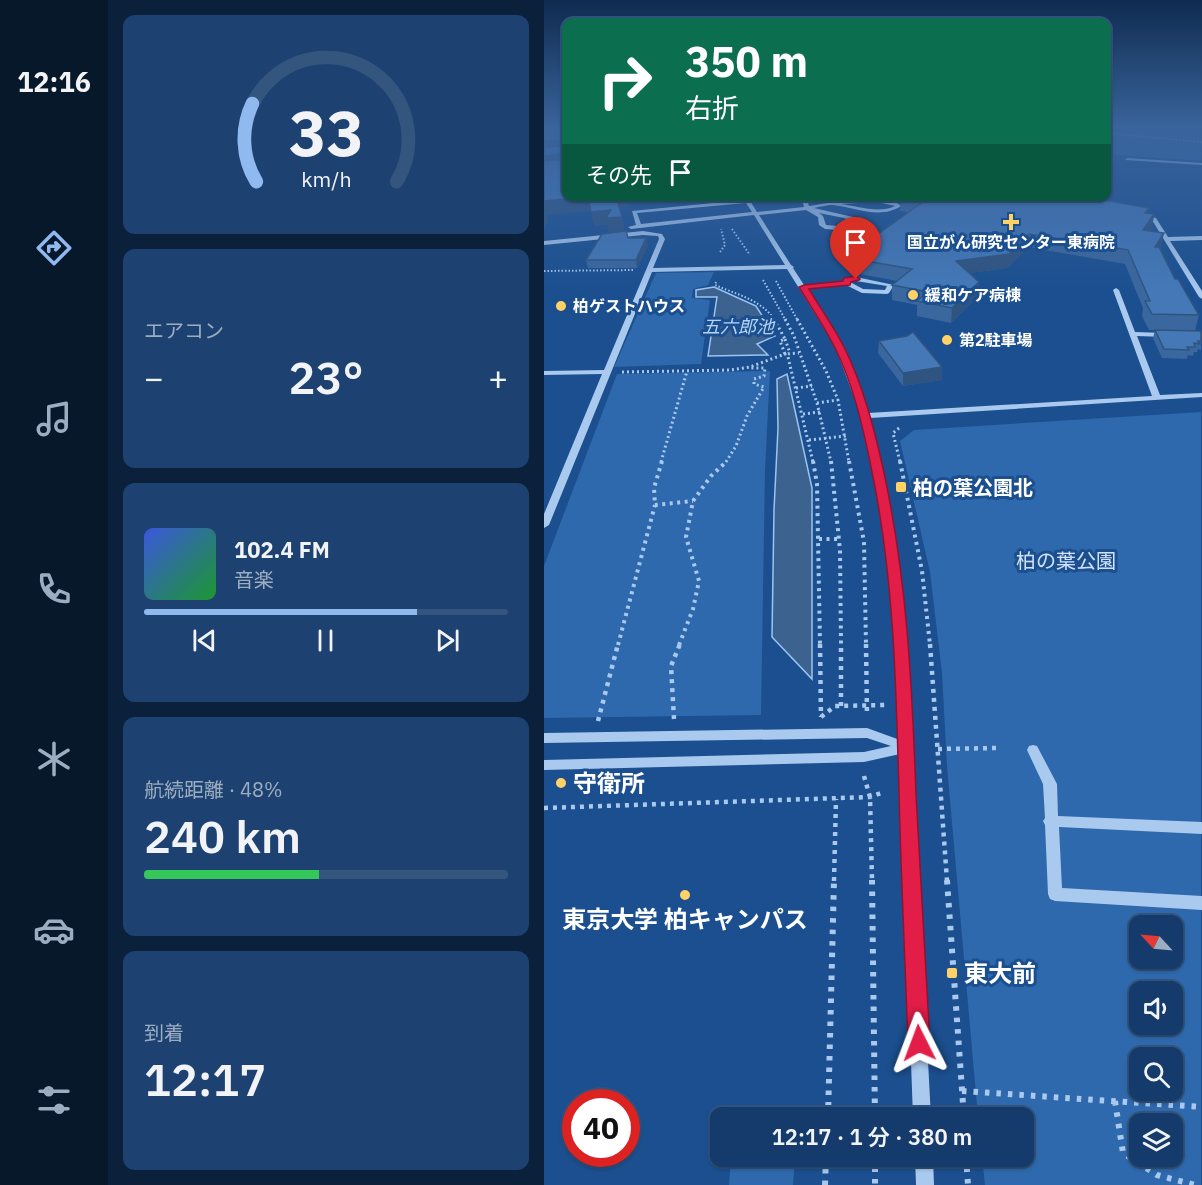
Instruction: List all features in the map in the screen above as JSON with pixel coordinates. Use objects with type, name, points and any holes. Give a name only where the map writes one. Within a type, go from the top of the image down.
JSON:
[{"type":"street","points":[[639,226],[634,212],[729,201]]},
{"type":"street","points":[[747,201],[804,287],[839,346],[865,416],[886,510],[898,599],[906,705],[922,1107]]},
{"type":"street","points":[[805,201],[807,208],[820,216],[822,225],[832,229],[851,229],[861,223],[854,218],[827,215],[807,208]]},
{"type":"street","points":[[817,201],[849,201]]},
{"type":"street","points":[[544,236],[835,205],[849,201]]},
{"type":"street","points":[[835,205],[880,211],[894,209],[898,206],[895,203],[883,201]]},
{"type":"street","points":[[1136,215],[1154,219],[1201,297]]},
{"type":"street","points":[[544,525],[662,239],[660,235],[653,233],[548,244]]},
{"type":"street","points":[[1167,239],[1201,238]]},
{"type":"street","points":[[650,270],[791,267]]},
{"type":"street","points":[[804,287],[847,283],[862,291],[887,292],[891,285],[856,279],[847,280],[847,283]]},
{"type":"street","points":[[1193,281],[1201,282]]},
{"type":"street","points":[[1116,290],[1157,398]]},
{"type":"street","points":[[1133,334],[1179,335]]},
{"type":"street","points":[[544,373],[607,372]]},
{"type":"street","points":[[865,416],[1201,395]]},
{"type":"street","points":[[544,738],[867,733],[907,747]]},
{"type":"street","points":[[544,765],[864,757],[907,747]]},
{"type":"street","points":[[1033,750],[1050,784],[1055,894],[1201,903]]},
{"type":"street","points":[[1050,821],[1201,828]]},
{"type":"street","points":[[924,1167],[925,1185]]},
{"type":"path","points":[[731,223],[730,226],[758,268],[793,336],[812,386],[826,438],[836,499],[839,539],[841,706]]},
{"type":"path","points":[[719,226],[725,245],[720,252]]},
{"type":"path","points":[[770,268],[826,371],[838,400],[846,436],[864,542],[867,716]]},
{"type":"path","points":[[719,269],[715,285],[757,303],[771,314],[785,339],[809,440],[817,484],[821,717]]},
{"type":"path","points":[[544,271],[650,270]]},
{"type":"path","points":[[748,368],[787,354],[799,353]]},
{"type":"path","points":[[607,372],[765,368],[764,376],[754,379],[754,384],[764,387],[747,416],[736,446],[726,463],[711,476],[693,501],[686,537],[699,581],[693,609],[671,666],[674,723]]},
{"type":"path","points":[[597,724],[655,504],[654,488],[687,370]]},
{"type":"path","points":[[796,388],[812,386]]},
{"type":"path","points":[[817,403],[838,400]]},
{"type":"path","points":[[803,414],[820,412]]},
{"type":"path","points":[[902,426],[893,433],[906,486],[922,571],[938,749],[963,1107]]},
{"type":"path","points":[[809,440],[846,436]]},
{"type":"path","points":[[655,504],[693,501]]},
{"type":"path","points":[[819,539],[839,539]]},
{"type":"path","points":[[938,749],[997,748]]},
{"type":"path","points":[[864,776],[870,797],[875,977],[875,1107]]},
{"type":"path","points":[[544,808],[870,797],[884,792]]},
{"type":"path","points":[[828,1107],[836,798]]},
{"type":"path","points":[[962,1091],[1201,1107]]},
{"type":"path","points":[[1115,1101],[1123,1153],[1157,1175],[1195,1185]]},
{"type":"path","points":[[825,1185],[826,1167]]},
{"type":"path","points":[[875,1167],[875,1185]]},
{"type":"path","points":[[967,1167],[968,1185]]},
{"type":"green space","points":[[714,272],[708,285],[693,289],[692,298],[710,300],[701,364],[614,367],[656,273]]},
{"type":"green space","points":[[770,371],[765,470],[761,715],[544,718],[544,566],[617,374]]},
{"type":"green space","name":"柏の葉公園","points":[[1201,412],[1201,1185],[985,1185],[983,1167],[1034,1167],[1034,1107],[977,1107],[947,766],[942,673],[930,572],[900,441],[914,430]]},
{"type":"green space","points":[[730,1167],[794,1167],[793,1185],[729,1185]]},
{"type":"water","name":"五六郎池","points":[[714,287],[756,306],[775,336],[757,344],[768,355],[708,356],[717,297],[696,297],[696,290]]},
{"type":"water","name":"五六郎池","points":[[787,374],[812,488],[812,679],[772,637],[778,428],[777,379]]},
{"type":"building","points":[[544,181],[562,181],[562,199],[544,201]]},
{"type":"building","points":[[589,201],[617,201],[622,217],[606,218],[611,210],[591,212]]},
{"type":"building","points":[[924,201],[1110,201],[1149,208],[1145,213],[1154,214],[1143,230],[1164,233],[1155,247],[1159,247],[1175,279],[1178,279],[1199,315],[1152,314],[1145,301],[1150,301],[1128,250],[1029,234],[1009,254],[956,261],[979,282],[952,308],[917,301],[928,292],[892,285],[912,269],[849,258],[876,238],[874,237]]},
{"type":"building","points":[[626,231],[628,238],[646,238],[636,260],[586,260],[602,234]]},
{"type":"building","points":[[1155,330],[1201,331],[1201,341],[1198,341],[1200,344],[1194,343],[1195,347],[1187,347],[1189,350],[1164,349]]},
{"type":"building","points":[[913,332],[942,367],[903,373],[879,341],[907,336]]},
{"type":"place","name":"国立がん研究センター東病院","points":[[1011,222]]},
{"type":"place","name":"緩和ケア病棟","points":[[913,295]]},
{"type":"place","name":"柏ゲストハウス","points":[[561,306]]},
{"type":"place","name":"第2駐車場","points":[[947,340]]},
{"type":"place","name":"柏の葉公園北","points":[[901,487]]},
{"type":"place","name":"守衛所","points":[[561,783]]},
{"type":"place","name":"東京大学 柏キャンパス","points":[[685,895]]},
{"type":"place","name":"東大前","points":[[952,973]]},
{"type":"route","points":[[856,279],[847,280],[847,283],[815,288],[804,287],[839,346],[849,370],[870,434],[886,510],[898,599],[906,705],[907,793],[919,1043]]}]
